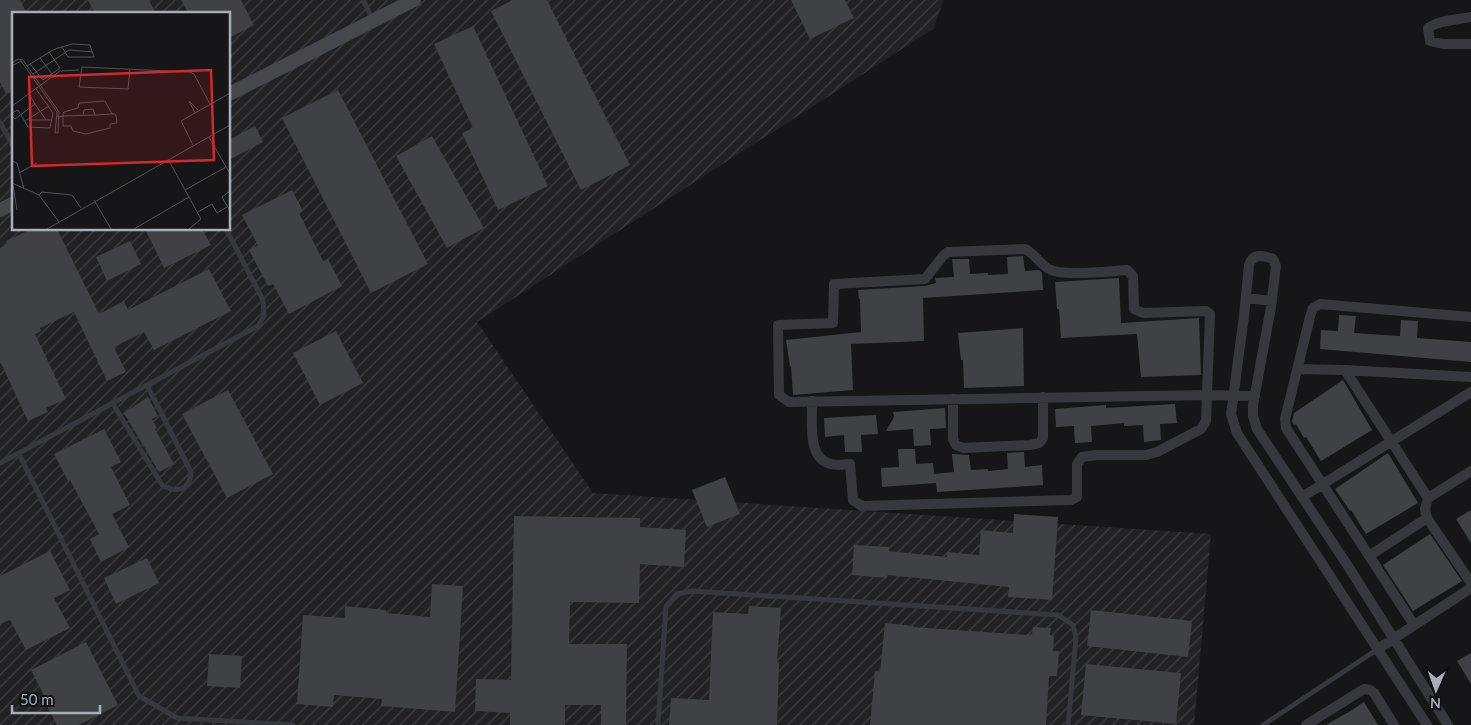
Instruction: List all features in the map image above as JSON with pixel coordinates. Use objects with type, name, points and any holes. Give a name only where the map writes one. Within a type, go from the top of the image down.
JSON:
[{"type":"street","points":[[230,93],[414,0]]},
{"type":"street","points":[[1471,17],[1456,21],[1437,22],[1428,28],[1430,42],[1471,44]]},
{"type":"street","points":[[0,210],[12,204]]},
{"type":"street","points":[[812,401],[813,446],[822,460],[830,464],[850,464],[853,500],[862,506],[1071,500],[1077,497],[1077,464],[1082,457],[1097,455],[1146,455],[1157,452],[1201,429],[1206,421],[1208,394],[1210,314],[1206,311],[1143,313],[1134,309],[1133,276],[1127,270],[1060,273],[1048,269],[1025,249],[948,252],[925,278],[834,284],[833,323],[778,325],[780,395],[789,402],[812,401],[1208,394],[1255,396]]},
{"type":"street","points":[[1427,725],[1237,433],[1231,414],[1251,259],[1256,256],[1265,256],[1273,259],[1276,266],[1272,301],[1255,396],[1253,416],[1257,429],[1348,566],[1448,725]]},
{"type":"street","points":[[1246,298],[1272,301]]},
{"type":"street","points":[[1414,625],[1286,428],[1285,419],[1310,317],[1313,308],[1320,304],[1471,317]]},
{"type":"street","points":[[1297,369],[1471,377]]},
{"type":"street","points":[[1345,370],[1428,498]]},
{"type":"street","points":[[1302,497],[1471,392]]},
{"type":"street","points":[[953,399],[953,439],[956,446],[963,448],[1039,443],[1043,438],[1043,397]]},
{"type":"street","points":[[1471,470],[1428,498],[1425,509],[1427,518],[1471,583]]},
{"type":"street","points":[[1369,556],[1427,518]]},
{"type":"street","points":[[1378,649],[1471,588]]},
{"type":"street","points":[[1306,725],[1364,689],[1374,693],[1394,725]]},
{"type":"lane","points":[[363,0],[374,20]]},
{"type":"lane","points":[[0,122],[12,144]]},
{"type":"lane","points":[[0,464],[258,326],[264,316],[263,300],[227,230]]},
{"type":"lane","points":[[113,404],[162,485],[171,490],[179,490],[187,485],[191,472],[147,385]]},
{"type":"lane","points":[[19,454],[140,696],[177,718],[292,725]]},
{"type":"lane","points":[[658,725],[666,606],[677,594],[692,591],[1058,615],[1073,625],[1076,638],[1068,725]]},
{"type":"lane","points":[[1263,725],[1378,649]]},
{"type":"shaded area","points":[[0,0],[944,0],[933,29],[477,322],[593,493],[1211,534],[1194,725],[0,725]]},
{"type":"building","points":[[0,0],[20,0],[26,12],[12,12],[12,91],[6,94],[0,82]]},
{"type":"building","points":[[88,0],[149,0],[155,12],[94,12]]},
{"type":"building","points":[[181,0],[241,0],[254,25],[230,37],[230,12],[188,12]]},
{"type":"building","points":[[513,0],[547,0],[630,165],[581,190],[491,11]]},
{"type":"building","points":[[791,0],[845,0],[854,18],[810,39]]},
{"type":"building","points":[[473,26],[548,186],[498,210],[462,133],[473,128],[434,44]]},
{"type":"building","points":[[338,90],[428,264],[371,293],[282,118]]},
{"type":"building","points":[[255,126],[263,142],[230,159],[230,139]]},
{"type":"building","points":[[432,136],[484,228],[447,248],[396,156]]},
{"type":"building","points":[[292,190],[303,211],[299,213],[323,261],[328,259],[342,286],[289,314],[273,284],[268,286],[249,250],[258,245],[242,215]]},
{"type":"building","points":[[30,230],[57,230],[99,314],[124,301],[128,310],[209,269],[231,311],[154,350],[144,332],[114,347],[126,372],[107,381],[74,312],[40,328],[41,331],[35,334],[66,399],[46,408],[48,412],[28,421],[0,361],[0,248],[7,244],[6,241]]},
{"type":"building","points":[[145,230],[203,230],[211,245],[164,268]]},
{"type":"building","points":[[130,241],[141,264],[107,281],[96,257]]},
{"type":"building","points":[[1023,256],[1025,271],[1039,270],[1042,273],[1043,290],[923,298],[924,341],[851,344],[853,390],[793,395],[791,366],[786,340],[861,332],[858,290],[925,286],[936,283],[935,278],[954,277],[952,259],[969,259],[970,274],[1008,274],[1007,257]]},
{"type":"building","points":[[1119,278],[1121,323],[1199,318],[1201,375],[1141,377],[1137,334],[1061,338],[1055,282]]},
{"type":"building","points":[[1339,315],[1356,316],[1354,333],[1400,336],[1401,320],[1418,321],[1417,338],[1471,342],[1471,362],[1320,349],[1321,330],[1338,331]]},
{"type":"building","points":[[1023,328],[1024,386],[964,388],[963,360],[961,360],[958,333]]},
{"type":"building","points":[[336,331],[363,383],[320,405],[293,353]]},
{"type":"building","points":[[1343,380],[1372,430],[1321,461],[1306,437],[1304,438],[1296,424],[1294,425],[1292,421],[1294,413]]},
{"type":"building","points":[[228,390],[273,474],[227,498],[182,414]]},
{"type":"building","points":[[148,397],[158,416],[152,419],[157,428],[155,429],[174,464],[159,472],[124,413]]},
{"type":"building","points":[[1175,404],[1177,423],[1160,424],[1161,440],[1144,442],[1143,425],[1124,426],[1124,423],[1091,426],[1092,442],[1075,443],[1074,426],[1056,427],[1055,409],[1106,405],[1106,408]]},
{"type":"building","points":[[945,408],[946,428],[930,429],[931,445],[914,446],[913,429],[886,431],[894,417],[893,412]]},
{"type":"building","points":[[876,415],[878,434],[861,435],[862,452],[845,452],[844,435],[825,437],[824,418]]},
{"type":"building","points":[[104,429],[121,462],[111,467],[130,505],[112,514],[129,547],[101,562],[90,539],[99,534],[54,454]]},
{"type":"building","points":[[898,449],[915,449],[916,464],[933,463],[934,474],[954,472],[952,454],[969,455],[971,470],[988,469],[988,471],[1008,469],[1007,453],[1024,452],[1025,467],[1042,465],[1043,485],[937,492],[936,483],[882,487],[881,468],[899,467]]},
{"type":"building","points":[[1388,453],[1418,503],[1366,534],[1335,489]]},
{"type":"building","points":[[725,477],[740,514],[707,527],[692,490]]},
{"type":"building","points":[[1471,510],[1471,543],[1456,519]]},
{"type":"building","points":[[1014,514],[1058,517],[1052,600],[1008,597],[1009,587],[887,575],[887,578],[852,575],[854,545],[889,547],[889,551],[947,557],[947,552],[979,555],[981,530],[1013,533]]},
{"type":"building","points":[[514,516],[640,518],[640,527],[686,530],[684,567],[640,564],[639,603],[570,602],[569,644],[627,644],[626,725],[601,725],[601,705],[565,705],[565,725],[510,725],[510,713],[475,711],[476,679],[511,680]]},
{"type":"building","points":[[1430,534],[1462,581],[1413,611],[1383,565]]},
{"type":"building","points":[[50,551],[70,590],[54,598],[70,628],[26,650],[10,620],[0,624],[0,576]]},
{"type":"building","points":[[147,558],[159,583],[116,604],[104,578]]},
{"type":"building","points":[[432,584],[463,586],[455,712],[381,706],[382,699],[334,695],[333,707],[297,704],[303,615],[345,618],[345,606],[386,610],[386,613],[430,617]]},
{"type":"building","points":[[749,606],[781,608],[777,662],[779,662],[777,725],[669,725],[671,698],[709,700],[713,612],[748,614]]},
{"type":"building","points":[[1091,610],[1192,621],[1188,657],[1087,646]]},
{"type":"building","points":[[885,623],[913,627],[1028,635],[1032,634],[1033,627],[1051,628],[1050,635],[1054,636],[1053,651],[1059,651],[1057,676],[1049,676],[1046,725],[870,725],[875,671],[880,672]]},
{"type":"building","points":[[86,642],[118,705],[79,725],[57,725],[31,670]]},
{"type":"building","points":[[1471,653],[1471,684],[1457,661]]},
{"type":"building","points":[[209,654],[242,656],[240,688],[207,686]]},
{"type":"building","points":[[1086,664],[1181,673],[1176,724],[1081,715]]},
{"type":"building","points":[[1364,702],[1378,725],[1326,725],[1352,710]]}]
